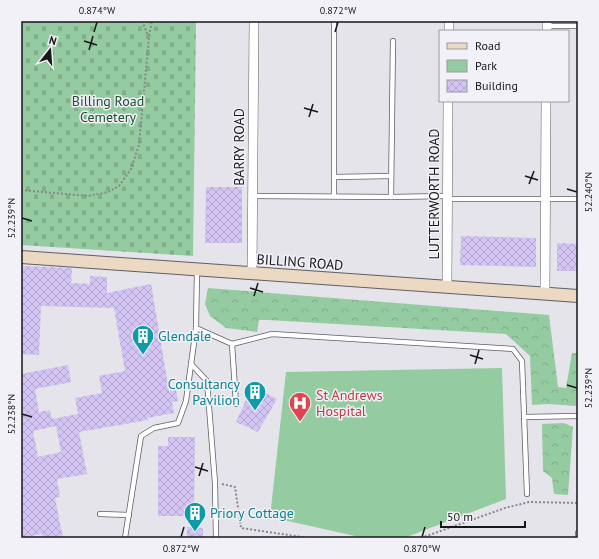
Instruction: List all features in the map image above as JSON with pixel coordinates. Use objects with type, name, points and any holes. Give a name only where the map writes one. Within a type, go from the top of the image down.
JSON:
[{"type":"street","name":"BARRY ROAD","points":[[252,274],[254,21]]},
{"type":"street","name":"LUTTERWORTH ROAD","points":[[447,287],[448,102]]},
{"type":"street","points":[[545,293],[546,102]]},
{"type":"street","name":"BILLING ROAD","points":[[21,257],[578,296]]},
{"type":"lane","points":[[334,21],[334,196]]},
{"type":"lane","points":[[547,26],[578,26]]},
{"type":"lane","points":[[391,197],[393,40]]},
{"type":"lane","points":[[334,177],[391,176]]},
{"type":"lane","points":[[253,196],[448,197],[578,200]]},
{"type":"lane","points":[[125,538],[141,436],[154,428],[178,423],[186,401],[196,328],[197,269]]},
{"type":"lane","points":[[196,328],[232,344],[272,334],[512,349],[522,361],[527,494]]},
{"type":"lane","points":[[232,344],[236,404]]},
{"type":"lane","points":[[191,364],[207,381],[215,483],[216,537]]},
{"type":"lane","points":[[524,417],[578,416]]},
{"type":"lane","points":[[100,514],[129,515]]},
{"type":"lane","points":[[578,533],[578,538]]},
{"type":"path","points":[[142,21],[149,37]]},
{"type":"path","points":[[21,190],[88,196],[108,192],[119,186],[131,169],[139,146],[149,37],[152,21]]},
{"type":"path","points":[[215,483],[236,487],[241,528],[310,538]]},
{"type":"path","points":[[421,538],[505,508],[529,502],[578,503]]},
{"type":"green space","name":"Billing Road Cemetery","points":[[21,21],[196,21],[193,256],[21,245]]},
{"type":"green space","points":[[208,288],[549,315],[558,387],[566,388],[572,353],[578,353],[576,406],[548,404],[532,405],[530,356],[506,334],[268,320],[259,320],[257,332],[226,328],[210,316],[205,304]]},
{"type":"green space","points":[[502,368],[506,499],[404,538],[364,538],[270,517],[286,372]]},
{"type":"green space","points":[[564,423],[573,427],[568,495],[554,494],[552,478],[543,471],[542,424]]},
{"type":"building","points":[[206,187],[242,187],[242,243],[205,243]]},
{"type":"building","points":[[461,236],[536,238],[536,267],[460,265]]},
{"type":"building","points":[[557,243],[578,244],[578,271],[557,271]]},
{"type":"building","points":[[21,266],[72,268],[71,283],[90,284],[90,276],[107,277],[107,293],[151,284],[169,391],[176,390],[178,401],[172,402],[174,413],[147,418],[148,420],[79,432],[87,474],[57,479],[60,497],[55,498],[63,538],[43,538],[42,534],[21,538],[21,374],[68,365],[71,382],[35,389],[39,412],[50,410],[52,419],[78,414],[75,398],[102,393],[99,376],[125,371],[114,308],[41,306],[39,355],[21,354]],"holes":[[[56,426],[61,452],[38,457],[33,431]]]},
{"type":"building","name":"Consultancy Pavilion","points":[[258,389],[277,399],[258,432],[236,422],[246,400],[251,403]]},
{"type":"building","points":[[168,437],[195,437],[194,516],[158,516],[158,446],[168,446]]},
{"type":"building","name":"Priory Cottage","points":[[187,527],[203,528],[203,538],[187,538]]},
{"type":"place","name":"Glendale","points":[[143,356]]},
{"type":"place","name":"Consultancy Pavilion","points":[[255,412]]},
{"type":"place","name":"St Andrews Hospital","points":[[300,422]]},
{"type":"place","name":"Priory Cottage","points":[[195,532]]}]
